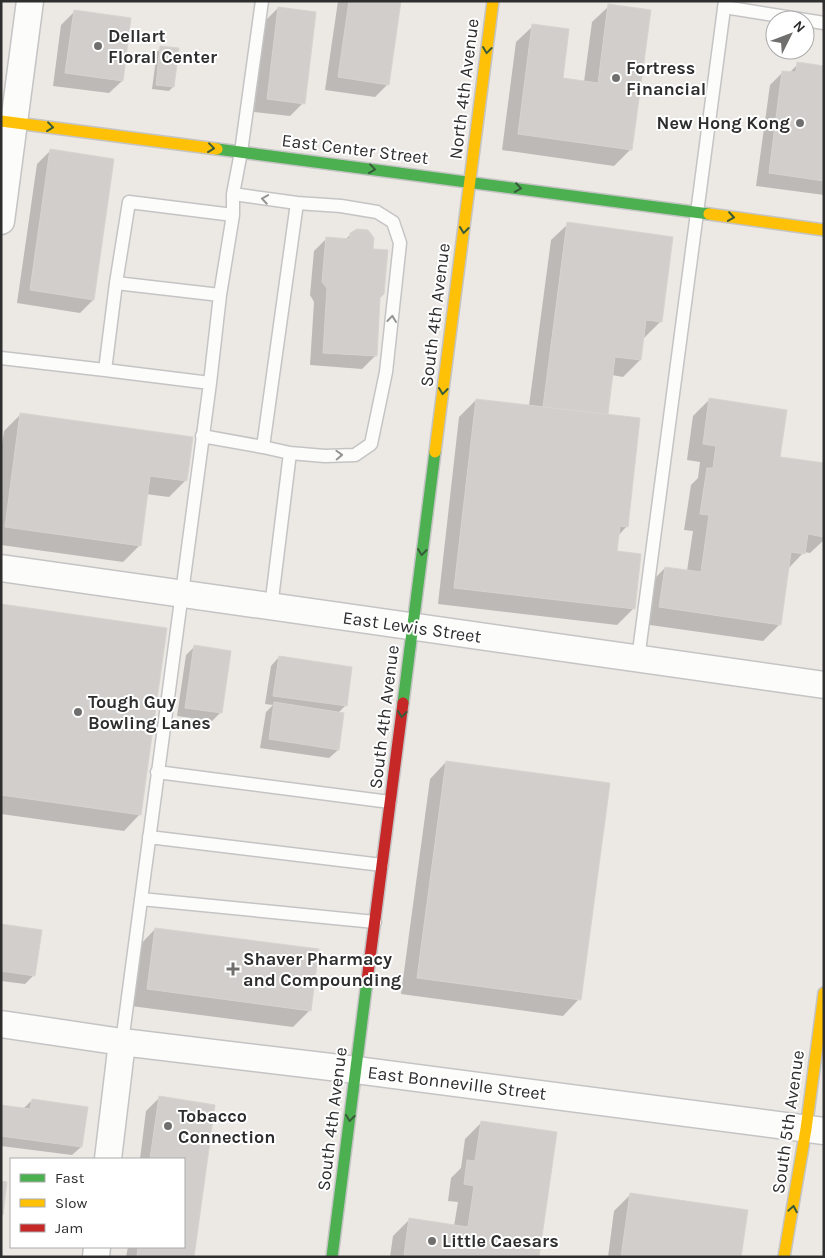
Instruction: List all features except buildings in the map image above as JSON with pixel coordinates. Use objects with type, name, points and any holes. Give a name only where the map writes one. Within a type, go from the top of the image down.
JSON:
[{"type":"main road","name":"North 4th Avenue","points":[[470,182],[493,1]]},
{"type":"main road","name":"East Center Street","points":[[7,122],[824,230]]},
{"type":"main road","name":"South 4th Avenue","points":[[332,1257],[470,182]]},
{"type":"main road","name":"South 5th Avenue","points":[[784,1257],[815,1130],[824,993]]},
{"type":"street","points":[[1,221],[7,122],[30,1]]},
{"type":"street","name":"East Lewis Street","points":[[1,568],[824,685]]},
{"type":"street","name":"East Bonneville Street","points":[[1,1024],[122,1042],[356,1070],[815,1130]]},
{"type":"street","points":[[108,1158],[122,1042]]},
{"type":"lane","points":[[122,1042],[210,383],[220,295],[233,215],[233,194],[241,152],[262,1]]},
{"type":"lane","points":[[638,659],[724,4],[824,23]]},
{"type":"lane","points":[[202,436],[290,453],[325,456],[355,455],[371,444],[386,372],[400,242],[393,222],[377,212],[341,206],[297,204],[233,194]]},
{"type":"lane","points":[[105,370],[129,202],[233,215]]},
{"type":"lane","points":[[263,448],[297,204]]},
{"type":"lane","points":[[116,283],[220,295]]},
{"type":"lane","points":[[1,358],[210,383]]},
{"type":"lane","points":[[272,606],[290,453]]},
{"type":"lane","points":[[157,772],[390,802]]},
{"type":"lane","points":[[149,837],[382,865]]},
{"type":"lane","points":[[141,899],[375,922]]},
{"type":"traffic: fast","points":[[217,149],[709,214]]},
{"type":"traffic: fast","points":[[403,703],[435,452]]},
{"type":"traffic: fast","points":[[332,1257],[367,981]]},
{"type":"traffic: slow","points":[[435,452],[493,1]]},
{"type":"traffic: slow","points":[[1,121],[217,149]]},
{"type":"traffic: slow","points":[[709,214],[824,230]]},
{"type":"traffic: slow","points":[[784,1257],[806,1129],[824,993]]},
{"type":"traffic: jam","points":[[367,981],[403,703]]},
{"type":"place","name":"Dellart Floral Center","points":[[98,46]]},
{"type":"place","name":"Fortress Financial","points":[[616,78]]},
{"type":"place","name":"New Hong Kong","points":[[800,123]]},
{"type":"place","name":"Tough Guy Bowling Lanes","points":[[78,712]]},
{"type":"place","name":"Shaver Pharmacy and Compounding","points":[[233,969]]},
{"type":"place","name":"Tobacco Connection","points":[[168,1126]]},
{"type":"place","name":"Little Caesars","points":[[432,1241]]}]
